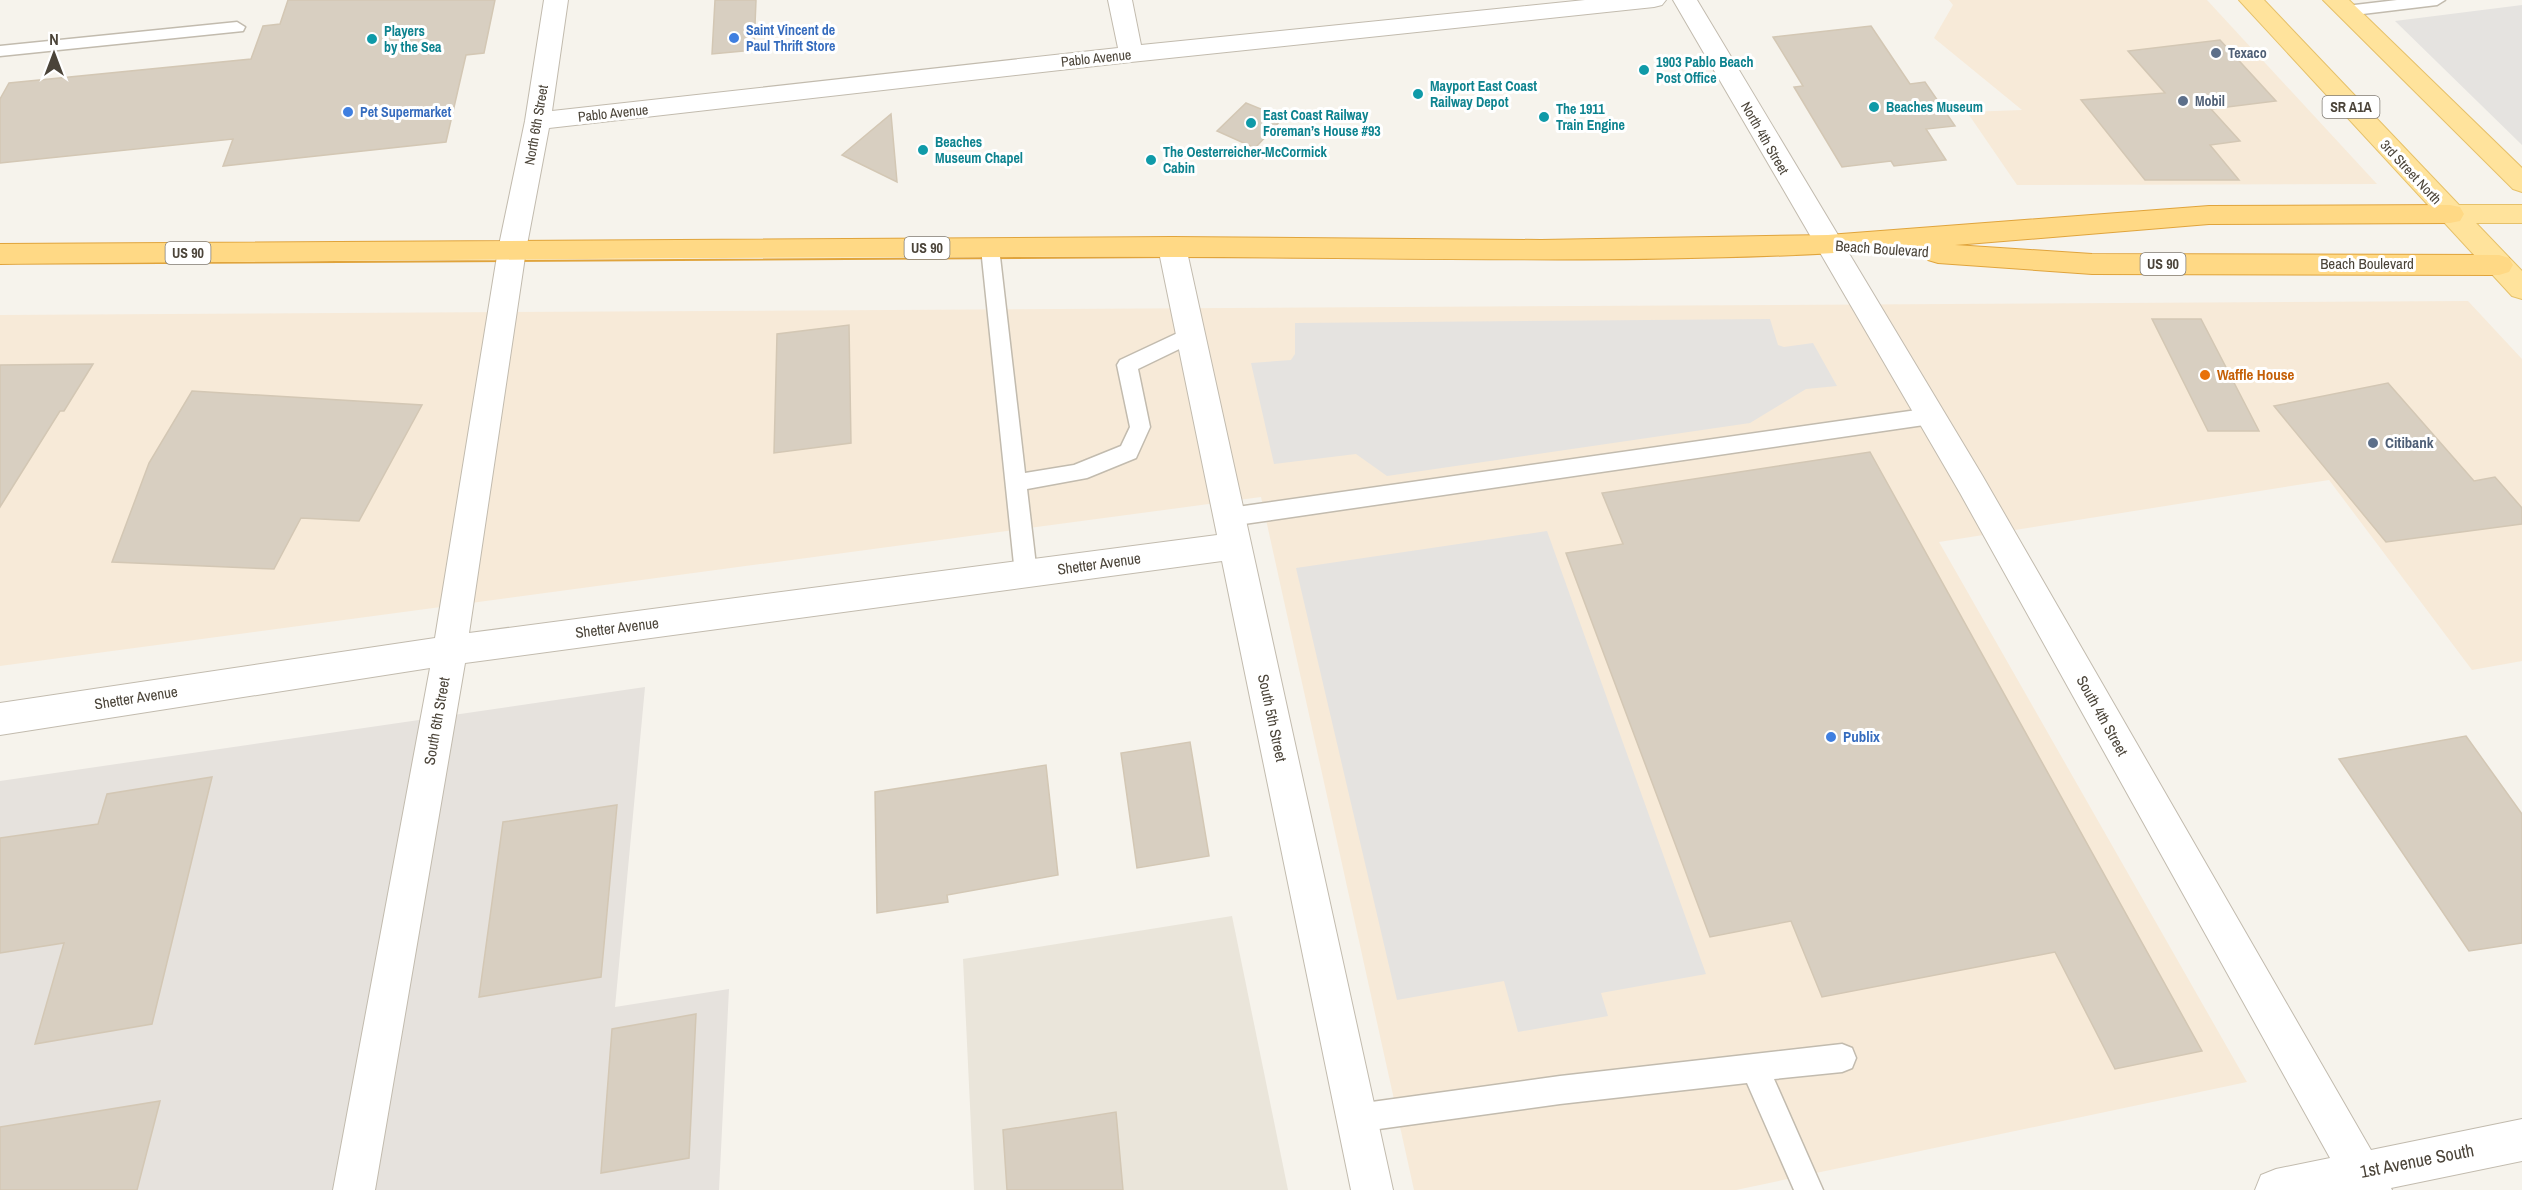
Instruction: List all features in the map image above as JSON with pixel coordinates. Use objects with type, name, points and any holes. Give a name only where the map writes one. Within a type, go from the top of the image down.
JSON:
[{"type":"highway","name":"Beach Boulevard","points":[[1828,245],[2209,215],[2450,214]]},
{"type":"highway","name":"Beach Boulevard","points":[[1828,245],[2092,264],[2511,265]]},
{"type":"highway","name":"US 90","points":[[0,254],[1172,247],[1541,250],[1828,245]]},
{"type":"main road","name":"3rd Street North","points":[[2251,0],[2450,214],[2511,265]]},
{"type":"main road","points":[[2341,5],[2522,183]]},
{"type":"main road","name":"Beach Boulevard","points":[[2450,214],[2522,214]]},
{"type":"main road","name":"SR A1A","points":[[2511,265],[2522,289]]},
{"type":"street","name":"North 6th Street","points":[[512,250],[538,121],[556,0]]},
{"type":"street","points":[[1120,0],[1131,54]]},
{"type":"street","name":"Pablo Avenue","points":[[538,121],[1131,54],[1654,0]]},
{"type":"street","name":"North 4th Street","points":[[1685,0],[1828,245]]},
{"type":"street","name":"South 4th Street","points":[[1828,245],[1931,416],[2366,1181]]},
{"type":"street","name":"South 5th Street","points":[[1172,247],[1372,1190]]},
{"type":"street","name":"South 6th Street","points":[[354,1190],[450,650],[512,250]]},
{"type":"street","name":"Shetter Avenue","points":[[0,719],[450,650],[1026,574],[1233,531]]},
{"type":"street","name":"1st Avenue South","points":[[2276,1190],[2366,1181],[2522,1140]]},
{"type":"lane","points":[[2341,5],[2437,0]]},
{"type":"lane","points":[[0,51],[237,27]]},
{"type":"lane","points":[[990,248],[1026,574]]},
{"type":"lane","points":[[1016,482],[1064,477],[1100,466],[1129,452],[1140,427],[1127,365],[1191,335]]},
{"type":"lane","points":[[1233,531],[1931,416]]},
{"type":"lane","points":[[1357,1118],[1560,1090],[1842,1058]]},
{"type":"lane","points":[[1755,1068],[1809,1190]]},
{"type":"shaded area","points":[[1949,0],[2207,0],[2377,184],[2017,185],[1967,112],[2022,110],[1934,38],[1953,5]]},
{"type":"shaded area","points":[[2522,5],[2522,145],[2395,21]]},
{"type":"shaded area","points":[[2468,301],[2522,359],[2522,661],[2472,670],[2329,480],[1939,542],[2247,1082],[1736,1190],[1414,1190],[1261,497],[0,666],[0,315]]},
{"type":"shaded area","points":[[1770,319],[1778,345],[1784,347],[1813,343],[1837,386],[1806,389],[1750,423],[1387,476],[1356,454],[1274,464],[1251,363],[1291,360],[1295,354],[1295,323]]},
{"type":"shaded area","points":[[1547,531],[1706,974],[1601,993],[1608,1016],[1518,1032],[1504,981],[1397,1000],[1296,568]]},
{"type":"shaded area","points":[[645,687],[615,1007],[729,989],[719,1190],[0,1190],[0,781]]},
{"type":"shaded area","points":[[1232,916],[1288,1190],[974,1190],[963,959]]},
{"type":"building","points":[[288,0],[495,0],[484,53],[466,55],[446,142],[223,166],[233,139],[0,163],[0,99],[9,83],[251,59],[263,26],[280,24]]},
{"type":"building","name":"Saint Vincent de Paul Thrift Store","points":[[715,0],[756,0],[754,50],[712,54]]},
{"type":"building","name":"Beaches Museum","points":[[1871,26],[1910,84],[1925,82],[1955,126],[1926,129],[1946,160],[1894,166],[1891,161],[1842,167],[1794,87],[1803,86],[1773,37]]},
{"type":"building","points":[[2220,40],[2276,101],[2211,109],[2240,141],[2210,145],[2239,180],[2145,180],[2081,100],[2165,93],[2128,51]]},
{"type":"building","points":[[1246,103],[1283,118],[1255,148],[1217,131]]},
{"type":"building","points":[[891,114],[897,182],[842,155]]},
{"type":"building","name":"Waffle House","points":[[2152,319],[2201,319],[2259,431],[2208,431]]},
{"type":"building","points":[[849,325],[851,443],[774,453],[777,334]]},
{"type":"building","points":[[93,364],[64,411],[60,411],[0,507],[0,365]]},
{"type":"building","name":"Citibank","points":[[2388,383],[2474,481],[2495,477],[2522,508],[2522,524],[2386,542],[2274,406]]},
{"type":"building","points":[[192,391],[422,405],[359,521],[301,518],[274,569],[112,562],[149,463]]},
{"type":"building","name":"Publix","points":[[1870,452],[2202,1051],[2115,1069],[2055,952],[1822,997],[1791,921],[1710,937],[1566,553],[1623,544],[1602,493]]},
{"type":"building","points":[[2466,736],[2522,814],[2522,943],[2469,951],[2339,759]]},
{"type":"building","points":[[1190,742],[1209,856],[1137,868],[1121,753]]},
{"type":"building","points":[[1046,765],[1058,875],[947,895],[948,902],[877,913],[875,792]]},
{"type":"building","points":[[212,777],[152,1024],[35,1044],[64,943],[0,953],[0,838],[98,824],[107,794]]},
{"type":"building","points":[[617,805],[601,977],[479,997],[503,822]]},
{"type":"building","points":[[696,1014],[689,1158],[601,1173],[612,1029]]},
{"type":"building","points":[[160,1101],[137,1190],[0,1190],[0,1127]]},
{"type":"building","points":[[1116,1112],[1123,1190],[1007,1190],[1003,1130]]},
{"type":"place","name":"Saint Vincent de Paul Thrift Store","points":[[734,38]]},
{"type":"place","name":"Players by the Sea","points":[[372,39]]},
{"type":"place","name":"Texaco","points":[[2216,53]]},
{"type":"place","name":"1903 Pablo Beach Post Office","points":[[1644,70]]},
{"type":"place","name":"Mayport East Coast Railway Depot","points":[[1418,94]]},
{"type":"place","name":"Mobil","points":[[2183,101]]},
{"type":"place","name":"Beaches Museum","points":[[1874,107]]},
{"type":"place","name":"Pet Supermarket","points":[[348,112]]},
{"type":"place","name":"The 1911 Train Engine","points":[[1544,117]]},
{"type":"place","name":"East Coast Railway Foreman’s House #93","points":[[1251,123]]},
{"type":"place","name":"Beaches Museum Chapel","points":[[923,150]]},
{"type":"place","name":"The Oesterreicher-McCormick Cabin","points":[[1151,160]]},
{"type":"place","name":"Waffle House","points":[[2205,375]]},
{"type":"place","name":"Citibank","points":[[2373,443]]},
{"type":"place","name":"Publix","points":[[1831,737]]}]
